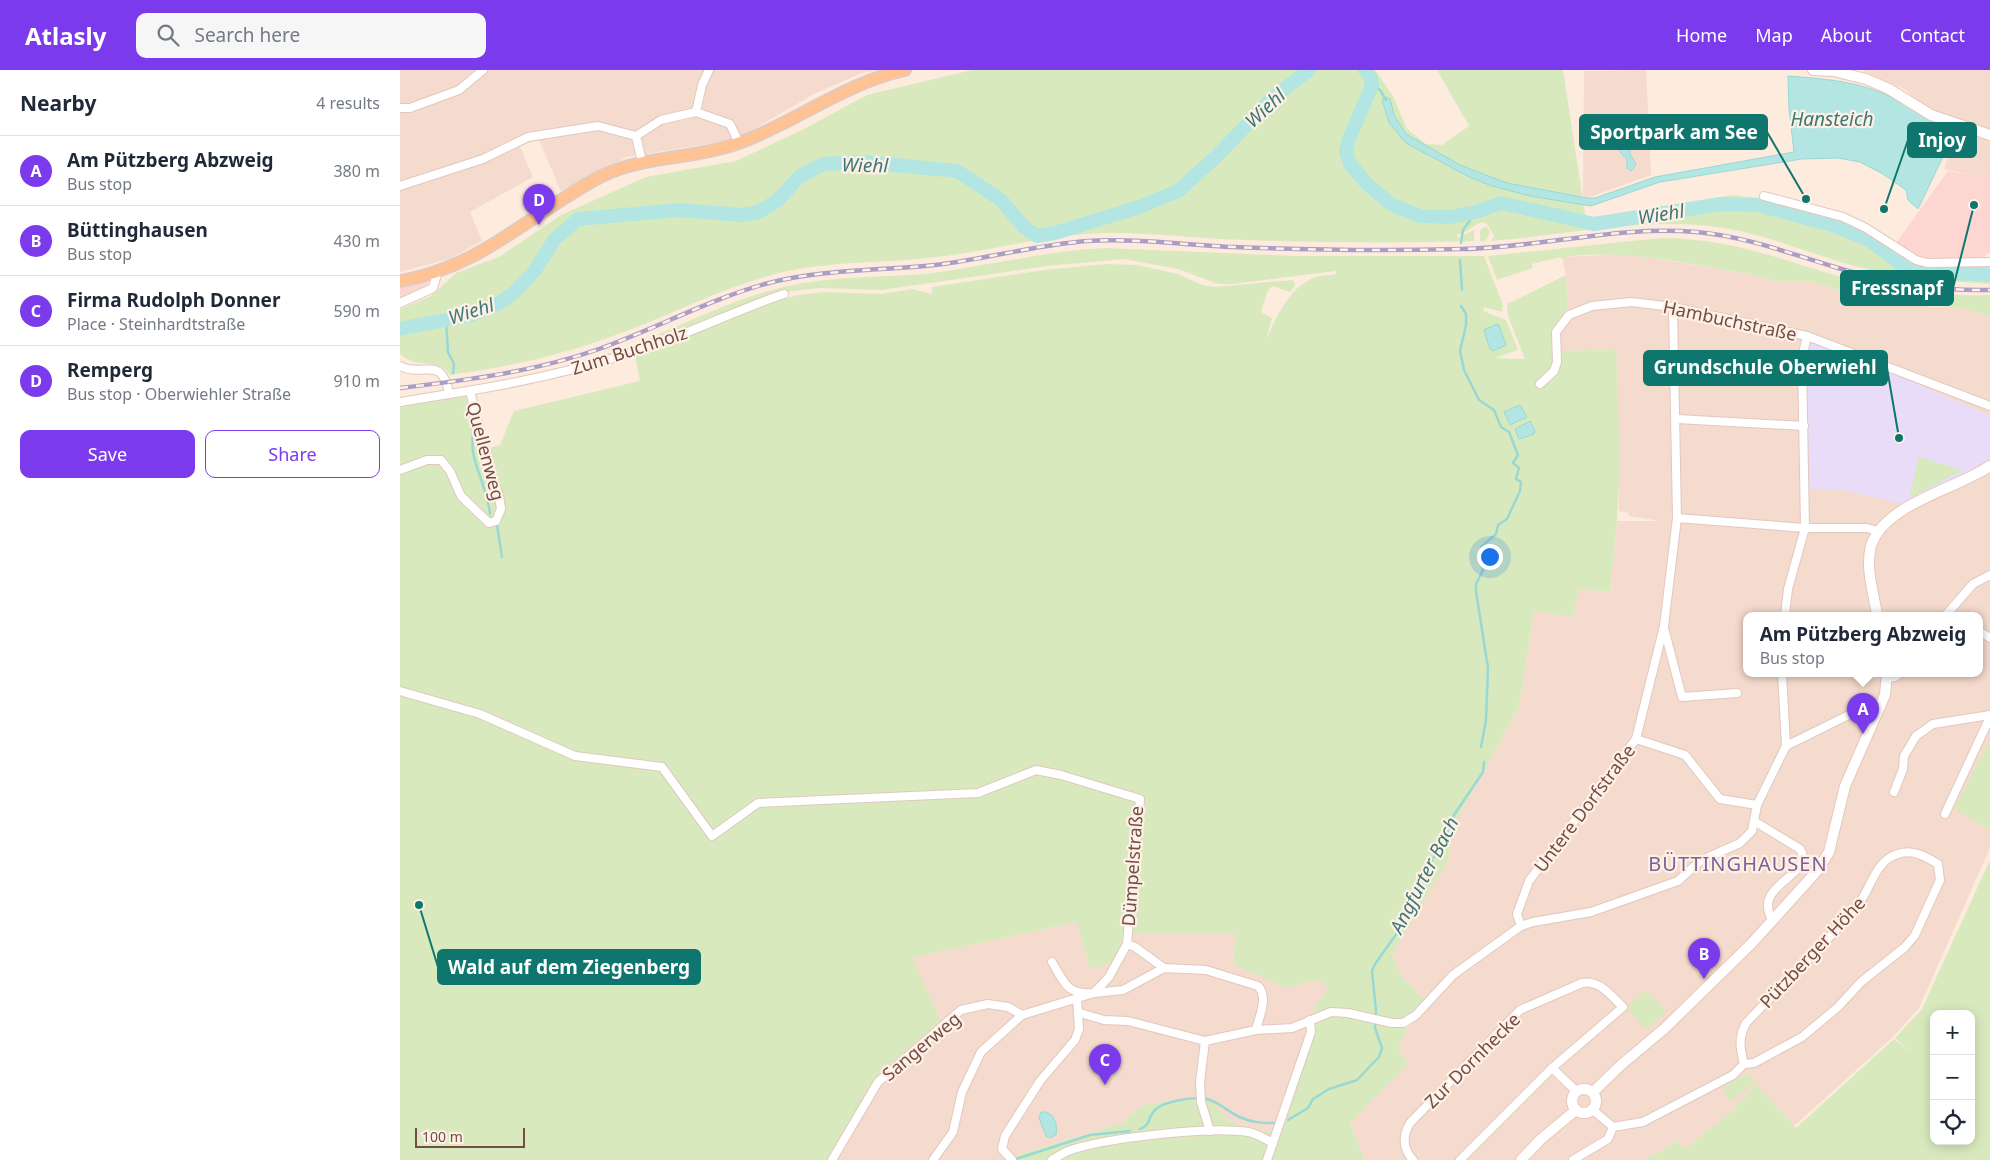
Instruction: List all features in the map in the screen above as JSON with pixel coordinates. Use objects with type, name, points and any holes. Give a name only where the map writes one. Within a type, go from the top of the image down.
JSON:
[{"type":"main road","points":[[400,282],[438,271],[483,252],[588,184],[615,170],[642,162],[712,150],[739,143],[855,86],[905,70]]},
{"type":"main road","points":[[1813,70],[1832,72],[1866,80],[1889,90],[1931,115],[1990,135]]},
{"type":"main road","points":[[1877,612],[1870,562],[1871,547],[1878,531],[1891,517],[1990,466]]},
{"type":"main road","points":[[1593,1092],[1621,1065],[1666,1028],[1752,943],[1817,871],[1829,852],[1846,786],[1886,691],[1887,677]]},
{"type":"main road","points":[[1586,1089],[1593,1092],[1597,1100],[1593,1110],[1584,1113],[1576,1110],[1572,1100],[1576,1091],[1586,1089]]},
{"type":"main road","points":[[1521,1160],[1541,1138],[1576,1110]]},
{"type":"street","points":[[400,108],[410,108],[459,90],[483,70]]},
{"type":"street","points":[[696,112],[702,85],[709,70]]},
{"type":"street","points":[[400,186],[483,159],[528,137],[598,126],[636,136],[662,120],[696,112],[730,124],[739,143]]},
{"type":"street","points":[[636,136],[642,162]]},
{"type":"street","points":[[1764,196],[1843,217],[1866,228],[1916,260],[1927,263],[1990,262]]},
{"type":"street","points":[[400,303],[433,288],[438,271]]},
{"type":"street","name":"Zum Buchholz","points":[[470,391],[530,380],[623,355],[682,335],[744,307],[784,294]]},
{"type":"street","name":"Hambuchstraße","points":[[1540,384],[1554,371],[1557,362],[1556,332],[1569,315],[1592,306],[1631,302],[1673,307],[1807,336],[1990,406]]},
{"type":"street","name":"Untere Dorfstraße","points":[[1521,926],[1517,914],[1529,881],[1636,739],[1664,626],[1678,518],[1673,307]]},
{"type":"street","points":[[1785,612],[1788,589],[1805,528],[1802,358],[1807,336]]},
{"type":"street","points":[[400,366],[411,370],[427,368],[438,371],[446,378],[449,394]]},
{"type":"street","name":"Quellenweg","points":[[400,402],[470,391],[491,474],[500,496],[501,510],[496,521],[489,523],[461,496],[450,471],[441,460],[427,460],[400,470]]},
{"type":"street","points":[[1677,419],[1804,426]]},
{"type":"street","points":[[1678,518],[1805,528],[1867,528],[1878,531]]},
{"type":"street","points":[[1949,612],[1973,584],[1990,575]]},
{"type":"street","points":[[1664,626],[1682,697],[1737,693]]},
{"type":"street","points":[[1080,1013],[1104,1020],[1128,1021],[1205,1042],[1256,1030],[1292,1028],[1331,1012],[1403,1023],[1416,1015],[1453,975],[1521,926],[1533,922],[1591,912],[1678,880],[1700,861],[1740,844],[1752,831],[1757,805],[1786,746],[1782,677]]},
{"type":"street","name":"Dümpelstraße","points":[[400,691],[480,714],[575,756],[662,767],[712,836],[758,803],[830,802],[978,793],[1030,770],[1061,775],[1140,799],[1126,944],[1109,977],[1094,994]]},
{"type":"street","points":[[1786,746],[1869,705],[1880,705]]},
{"type":"street","points":[[1894,792],[1903,769],[1904,756],[1916,736],[1933,724],[1990,716]]},
{"type":"street","points":[[1945,814],[1990,716]]},
{"type":"street","points":[[1636,739],[1686,755],[1720,798],[1757,805]]},
{"type":"street","points":[[1754,821],[1800,849],[1804,854],[1800,868],[1776,886],[1770,899],[1769,913],[1772,919]]},
{"type":"street","name":"Pützberger Höhe","points":[[1614,1127],[1643,1122],[1733,1074],[1744,1064],[1754,1063],[1802,1037],[1838,1008],[1861,982],[1905,947],[1915,936],[1940,880],[1938,864],[1922,854],[1908,852],[1894,855],[1879,868],[1858,905],[1746,1023],[1740,1035],[1739,1047],[1744,1064]]},
{"type":"street","name":"Dümpelstraße","points":[[1126,944],[1135,947],[1164,968]]},
{"type":"street","points":[[1052,962],[1067,987],[1076,994],[1094,994],[1123,990],[1164,968],[1206,970],[1258,986],[1262,991],[1264,1001],[1256,1030]]},
{"type":"street","name":"Zur Dornhecke","points":[[1413,1160],[1404,1143],[1410,1123],[1520,1010],[1582,983],[1590,982],[1599,986],[1622,1007],[1552,1068],[1460,1160]]},
{"type":"street","points":[[933,1160],[953,1132],[962,1092],[981,1052],[1022,1015],[1094,994]]},
{"type":"street","points":[[1012,1160],[1002,1149],[1005,1136],[1040,1082],[1075,1040],[1079,1029],[1080,1013],[1077,999]]},
{"type":"street","name":"Sangerweg","points":[[832,1160],[878,1082],[961,1010],[988,1004],[1008,1007],[1022,1015]]},
{"type":"street","points":[[1267,1160],[1311,1032],[1310,1020]]},
{"type":"street","points":[[1205,1042],[1201,1102],[1210,1132]]},
{"type":"street","points":[[1552,1068],[1576,1091]]},
{"type":"street","points":[[1574,1160],[1608,1139],[1614,1127],[1593,1110]]},
{"type":"street","points":[[1052,1160],[1068,1151],[1137,1138],[1210,1132],[1250,1132],[1273,1143]]},
{"type":"shaded area","points":[[400,70],[878,70],[862,73],[814,94],[737,139],[627,157],[561,191],[538,138],[520,147],[533,177],[470,212],[482,241],[449,259],[400,272]]},
{"type":"shaded area","points":[[1646,70],[1651,175],[1587,198],[1583,197],[1584,71]]},
{"type":"shaded area","points":[[1862,70],[1990,70],[1990,173],[1973,175],[1944,169],[1957,134],[1958,121],[1944,116],[1914,98],[1906,90]]},
{"type":"shaded area","points":[[1948,171],[1973,175],[1990,173],[1990,254],[1986,253],[1983,262],[1922,261],[1896,243]]},
{"type":"shaded area","points":[[1629,254],[1754,275],[1774,281],[1809,281],[1867,299],[1934,307],[1990,308],[1990,848],[1919,1008],[1893,1037],[1794,1126],[1756,1084],[1732,1111],[1684,1150],[1678,1141],[1644,1160],[1365,1160],[1350,1123],[1408,1063],[1398,1050],[1414,1014],[1426,1000],[1403,979],[1391,955],[1448,861],[1455,823],[1519,707],[1534,611],[1573,617],[1578,589],[1610,592],[1617,521],[1661,521],[1629,516],[1629,513],[1619,511],[1616,349],[1560,351],[1561,327],[1568,319],[1566,275],[1562,257]]},
{"type":"shaded area","points":[[427,280],[429,287],[400,307],[400,285]]},
{"type":"shaded area","points":[[1815,343],[1881,368],[1990,416],[1990,458],[1982,465],[1903,504],[1837,489],[1809,489],[1806,352],[1808,346]]},
{"type":"shaded area","points":[[1078,922],[1090,969],[1128,934],[1235,933],[1233,965],[1287,988],[1311,981],[1323,981],[1329,990],[1314,1007],[1315,1025],[1278,1134],[1227,1121],[1143,1105],[1122,1123],[1001,1160],[829,1160],[879,1074],[941,1020],[911,958]]},
{"type":"green space","points":[[972,70],[1375,70],[1393,96],[1407,129],[1426,144],[1442,145],[1469,126],[1437,70],[1563,70],[1586,220],[1731,195],[1759,198],[1825,214],[1850,223],[1907,260],[1919,264],[1931,267],[1990,267],[1990,284],[1900,276],[1851,265],[1737,230],[1689,224],[1632,225],[1491,241],[1494,236],[1486,223],[1482,222],[1457,235],[1457,238],[1474,230],[1474,241],[1480,241],[1480,230],[1486,226],[1490,232],[1486,241],[1426,242],[1277,241],[1104,233],[1041,239],[936,257],[833,265],[776,274],[753,280],[710,296],[603,340],[538,359],[494,368],[450,375],[440,366],[413,361],[400,354],[400,309],[431,296],[456,273],[499,257],[561,215],[646,177],[736,161],[802,130],[867,95]]},
{"type":"green space","points":[[1661,238],[1690,239],[1743,248],[1845,278],[1887,288],[1931,294],[1990,295],[1990,316],[1960,308],[1867,299],[1809,281],[1774,281],[1754,275],[1671,260],[1643,257],[1587,255],[1559,258],[1532,264],[1533,268],[1497,280],[1488,256]]},
{"type":"green space","points":[[1104,248],[1297,256],[1484,256],[1503,305],[1502,312],[1484,307],[1483,311],[1506,320],[1518,350],[1495,358],[1525,359],[1508,316],[1507,304],[1566,275],[1568,319],[1561,327],[1560,351],[1616,349],[1620,460],[1617,521],[1610,592],[1579,589],[1573,617],[1534,611],[1519,707],[1455,823],[1448,861],[1392,954],[1403,979],[1426,1000],[1408,1017],[1400,1020],[1348,1013],[1315,1016],[1314,1007],[1328,990],[1323,981],[1311,981],[1287,988],[1233,965],[1235,933],[1128,934],[1111,963],[1090,969],[1077,922],[912,958],[941,1020],[879,1074],[829,1160],[400,1160],[400,404],[455,395],[468,397],[481,450],[500,445],[514,411],[640,381],[635,355],[731,315],[797,295],[825,292],[882,294],[912,289],[932,294],[932,287],[1044,270],[1108,264],[1137,265],[1178,274],[1202,285],[1214,287],[1293,280],[1295,285],[1290,292],[1273,286],[1268,290],[1261,312],[1272,318],[1266,340],[1284,305],[1297,289],[1313,278],[1336,274],[1336,271],[1233,284],[1218,284],[1178,269],[1124,259],[1047,266],[881,290],[819,288],[785,292],[682,333],[599,361],[489,386],[456,389],[525,377],[569,366],[635,344],[737,301],[793,285],[835,279],[940,272],[1042,255]]},
{"type":"green space","points":[[1919,457],[1963,470],[1912,497],[1910,494]]},
{"type":"green space","points":[[1990,740],[1990,831],[1954,809]]},
{"type":"green space","points":[[1990,860],[1990,1160],[1644,1160],[1678,1141],[1684,1150],[1732,1111],[1756,1084],[1796,1128],[1894,1039],[1914,1055],[1895,1038],[1922,1009]]},
{"type":"green space","points":[[1644,992],[1647,992],[1664,1008],[1665,1013],[1646,1030],[1629,1011],[1629,1005]]},
{"type":"green space","points":[[1341,1015],[1393,1027],[1408,1027],[1398,1050],[1408,1063],[1350,1123],[1365,1160],[1001,1160],[1122,1123],[1143,1105],[1210,1097],[1227,1121],[1278,1134],[1315,1025],[1322,1019]]},
{"type":"green space","points":[[1747,1073],[1756,1082],[1729,1102],[1723,1087]]},
{"type":"water","name":"Hansteich","points":[[1788,76],[1815,78],[1866,87],[1891,97],[1952,131],[1953,136],[1918,209],[1908,200],[1906,190],[1883,174],[1860,162],[1838,158],[1802,159],[1660,182],[1591,206],[1530,196],[1492,186],[1469,177],[1406,143],[1389,123],[1382,100],[1385,97],[1390,99],[1394,115],[1406,134],[1460,165],[1507,183],[1595,198],[1655,177],[1794,152],[1789,109]]},
{"type":"water","points":[[1628,140],[1630,141],[1630,154],[1636,164],[1631,171],[1627,168],[1627,159],[1620,149],[1620,144]]},
{"type":"water","points":[[1497,324],[1506,345],[1493,351],[1490,349],[1484,330]]},
{"type":"water","points":[[1520,405],[1527,417],[1510,425],[1504,412]]},
{"type":"water","points":[[1530,421],[1535,430],[1534,434],[1519,439],[1515,429]]},
{"type":"water","points":[[1041,1112],[1052,1116],[1056,1123],[1056,1135],[1050,1138],[1046,1136],[1039,1118]]},
{"type":"waterway","name":"Wiehl","points":[[400,329],[471,315],[496,305],[515,292],[535,270],[555,239],[578,219],[679,210],[742,215],[759,212],[778,200],[800,176],[823,164],[863,162],[957,171],[1001,200],[1024,227],[1037,236],[1055,233],[1139,207],[1178,191],[1218,155],[1270,100],[1309,70]]},
{"type":"waterway","name":"Wiehl","points":[[1365,70],[1371,78],[1372,85],[1349,139],[1346,151],[1350,164],[1367,184],[1392,205],[1420,216],[1450,217],[1476,212],[1501,203],[1594,224],[1721,204],[1758,205],[1832,225],[1869,240],[1907,269],[1990,275]]},
{"type":"waterway","points":[[1372,85],[1380,90],[1386,100]]},
{"type":"waterway","name":"Angfurter Bach","points":[[1461,243],[1463,230],[1476,212]]},
{"type":"waterway","name":"Angfurter Bach","points":[[1460,260],[1462,290]]},
{"type":"waterway","name":"Angfurter Bach","points":[[1461,306],[1466,314],[1466,325],[1460,351],[1464,370],[1479,400],[1494,410],[1501,427],[1509,432],[1518,455],[1513,463],[1519,468],[1516,479],[1521,482],[1520,491],[1507,519],[1498,525],[1496,534],[1481,547],[1484,552],[1481,565],[1483,570],[1476,584],[1476,591],[1488,668],[1486,720],[1481,747]]},
{"type":"waterway","points":[[446,320],[448,352],[454,364],[453,373]]},
{"type":"waterway","points":[[473,421],[473,453],[490,514]]},
{"type":"waterway","points":[[497,525],[502,557]]},
{"type":"waterway","name":"Angfurter Bach","points":[[1288,1120],[1308,1108],[1313,1099],[1329,1089],[1357,1080],[1379,1057],[1382,1048],[1375,1028],[1376,1011],[1372,971],[1405,922],[1423,876],[1444,839],[1454,815],[1483,772],[1484,762]]},
{"type":"waterway","name":"Angfurter Bach","points":[[1140,1129],[1144,1128],[1153,1111],[1160,1106],[1177,1100],[1196,1098],[1211,1100],[1246,1120],[1276,1123]]},
{"type":"waterway","name":"Angfurter Bach","points":[[1016,1159],[1090,1135],[1130,1131]]},
{"type":"railway","points":[[400,388],[501,374],[575,357],[620,341],[723,298],[786,279],[828,273],[935,265],[1087,241],[1142,241],[1291,249],[1433,250],[1491,248],[1637,232],[1696,232],[1750,241],[1894,282],[1952,289],[1990,290]]},
{"type":"place","name":"Sportpark am See","points":[[1806,199]]},
{"type":"place","name":"Fressnapf","points":[[1974,205]]},
{"type":"place","name":"Injoy","points":[[1884,209]]},
{"type":"place","name":"Remperg","points":[[539,225]]},
{"type":"place","name":"Grundschule Oberwiehl","points":[[1899,438]]},
{"type":"place","name":"Am Pützberg Abzweig","points":[[1863,734]]},
{"type":"place","name":"Wald auf dem Ziegenberg","points":[[419,905]]},
{"type":"place","name":"Büttinghausen","points":[[1704,979]]},
{"type":"place","name":"Firma Rudolph Donner","points":[[1105,1085]]},
{"type":"district","name":"BÜTTINGHAUSEN","points":[[1738,863]]}]
